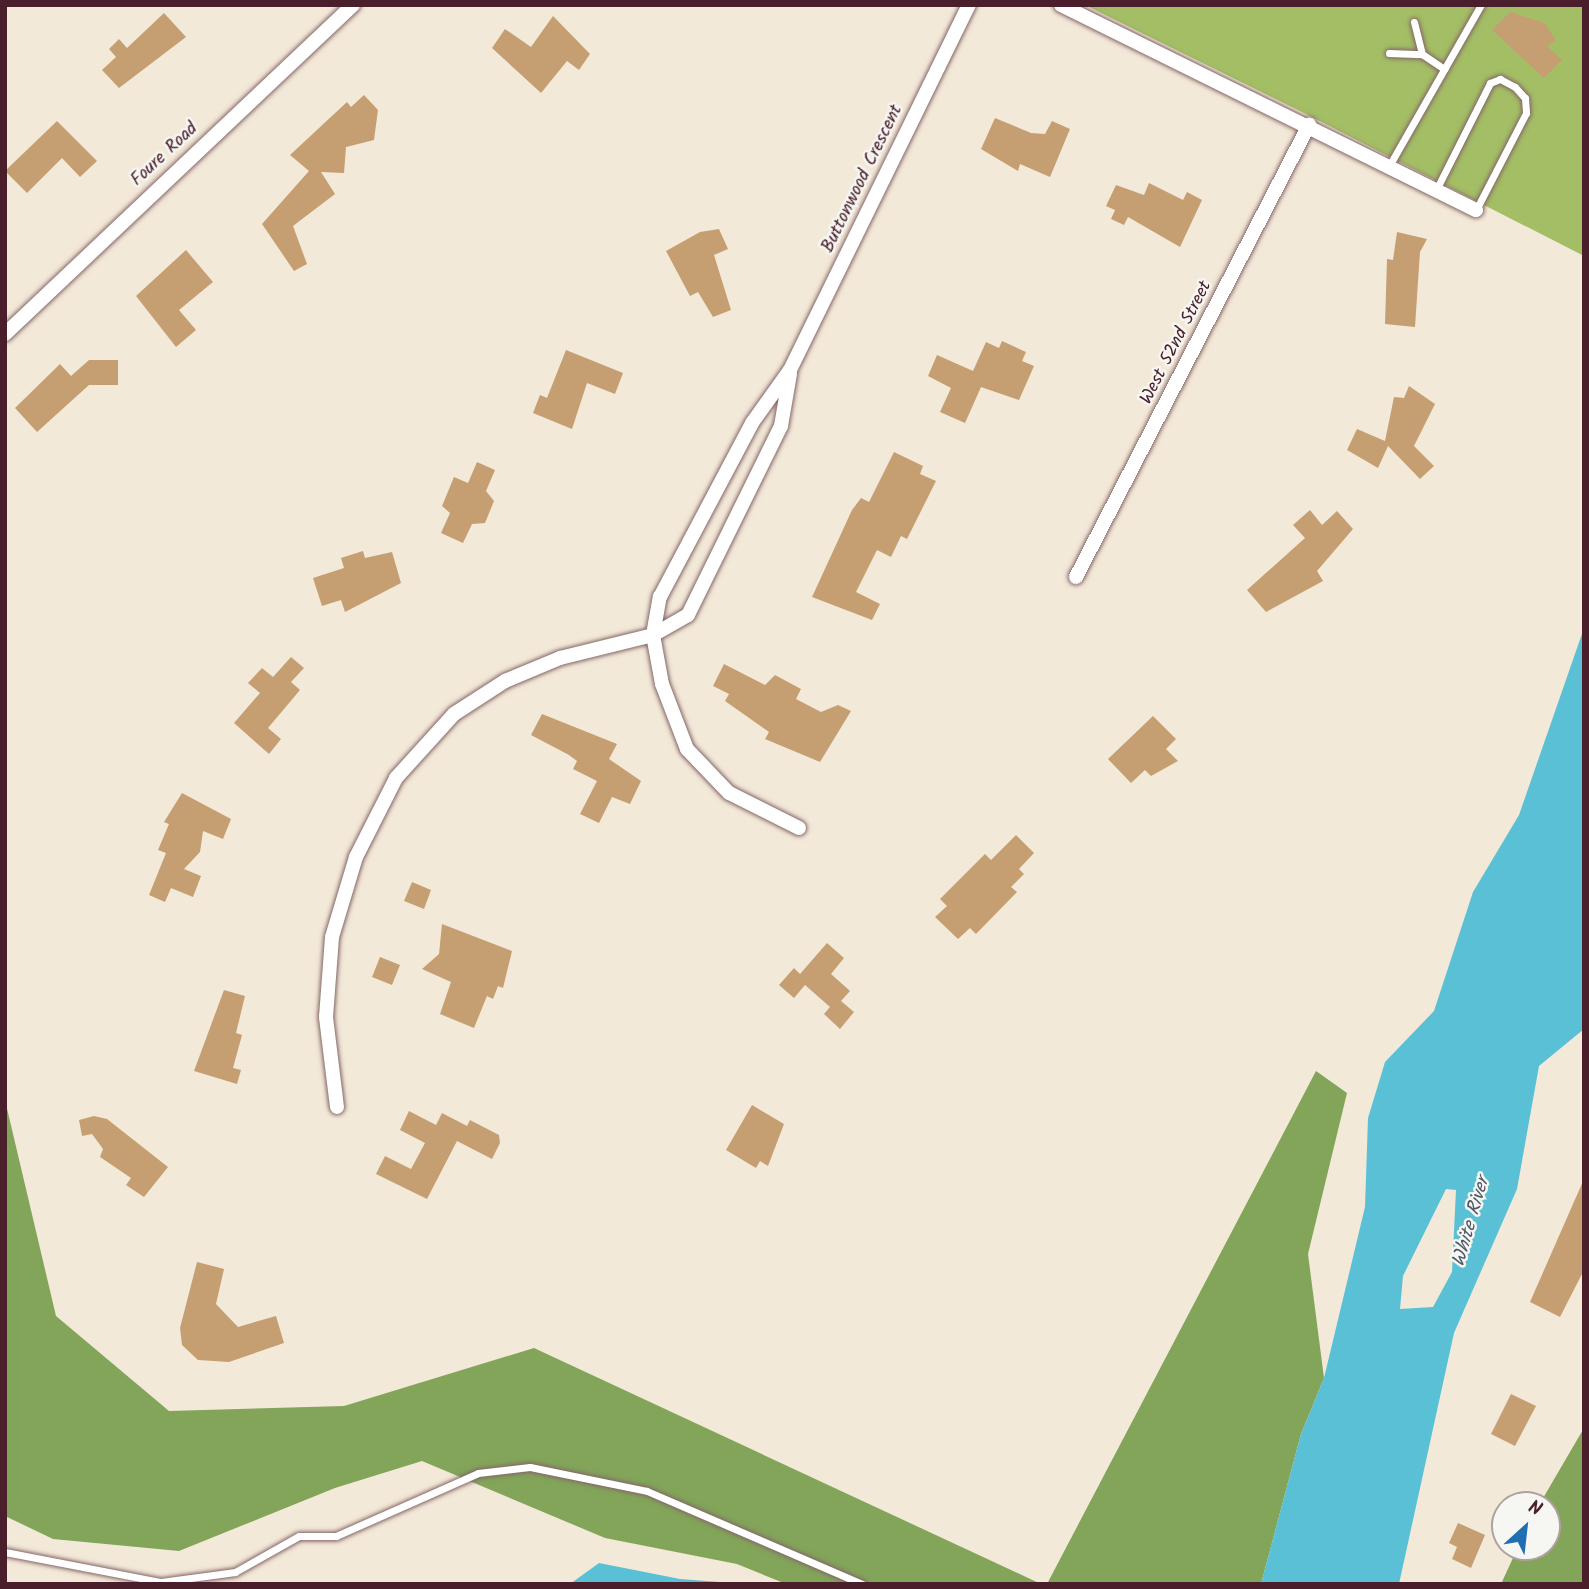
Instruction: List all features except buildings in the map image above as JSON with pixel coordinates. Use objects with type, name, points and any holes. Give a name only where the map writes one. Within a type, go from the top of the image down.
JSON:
[{"type":"street","name":"Foure Road","points":[[5,334],[353,5]]},
{"type":"street","name":"Buttonwood Crescent","points":[[790,370],[969,5]]},
{"type":"street","points":[[1062,5],[1310,125],[1476,210]]},
{"type":"street","name":"West 52nd Street","points":[[1076,577],[1310,125]]},
{"type":"street","points":[[790,370],[752,423],[660,597],[653,635],[668,709],[691,756],[729,793],[799,828]]},
{"type":"street","points":[[337,1107],[326,1003],[332,937],[356,857],[396,778],[441,726],[505,681],[560,658],[653,635],[688,615],[781,426],[790,370]]},
{"type":"lane","points":[[1389,166],[1481,5]]},
{"type":"lane","points":[[1414,22],[1422,54]]},
{"type":"lane","points":[[1389,54],[1422,54],[1444,69]]},
{"type":"lane","points":[[1436,190],[1490,83],[1500,79],[1525,98],[1526,113],[1476,210]]},
{"type":"lane","points":[[5,1552],[161,1582],[235,1572],[299,1536],[335,1536],[478,1473],[530,1467],[647,1492],[862,1584]]},
{"type":"green space","points":[[1085,5],[1584,5],[1584,256],[1302,112]]},
{"type":"green space","points":[[1316,1071],[1347,1093],[1308,1254],[1324,1378],[1301,1434],[1261,1584],[1047,1584]]},
{"type":"green space","points":[[5,1100],[56,1316],[169,1411],[344,1406],[534,1348],[1041,1584],[786,1584],[737,1564],[605,1538],[422,1461],[335,1488],[179,1551],[53,1539],[5,1516]]},
{"type":"green space","points":[[1584,1428],[1584,1584],[1501,1584],[1512,1561],[1561,1561],[1561,1491],[1547,1491]]},
{"type":"water","name":"White River","points":[[1584,628],[1584,1029],[1539,1066],[1517,1189],[1454,1333],[1399,1584],[1261,1584],[1301,1434],[1324,1378],[1365,1207],[1368,1118],[1385,1062],[1434,1011],[1473,892],[1519,815]],"holes":[[[1446,1189],[1456,1190],[1452,1272],[1433,1307],[1400,1309],[1403,1276]]]},
{"type":"water","points":[[599,1563],[680,1579],[747,1584],[570,1584]]}]
